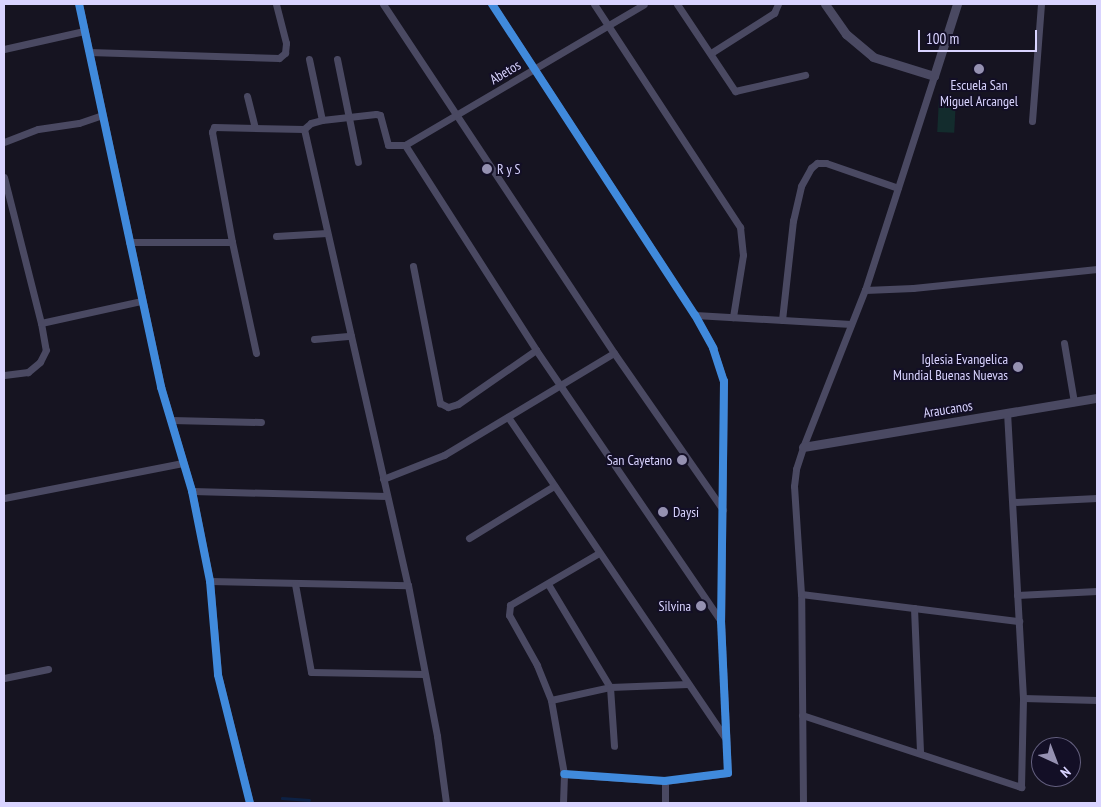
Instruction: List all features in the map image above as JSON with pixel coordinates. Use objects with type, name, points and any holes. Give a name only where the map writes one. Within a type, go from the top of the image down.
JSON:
[{"type":"street","points":[[79,4],[141,301],[171,420],[192,491],[210,581],[218,675],[250,803]]},
{"type":"street","points":[[89,52],[279,58],[285,52],[286,43],[276,4]]},
{"type":"street","points":[[383,4],[614,353],[723,510]]},
{"type":"street","points":[[492,4],[695,315],[713,348],[724,381],[722,621],[725,738],[728,773],[665,781],[564,774]]},
{"type":"street","points":[[594,4],[740,227],[743,255],[732,317]]},
{"type":"street","name":"Abetos","points":[[405,145],[644,4]]},
{"type":"street","points":[[677,4],[735,91],[805,75]]},
{"type":"street","points":[[711,54],[774,13],[778,4]]},
{"type":"street","points":[[825,4],[846,34],[873,57],[934,76]]},
{"type":"street","points":[[803,803],[801,594],[794,486],[803,447],[864,290],[957,4]]},
{"type":"street","points":[[1032,121],[1041,4]]},
{"type":"street","points":[[4,49],[84,31]]},
{"type":"street","points":[[309,59],[322,120]]},
{"type":"street","points":[[337,59],[358,162]]},
{"type":"street","points":[[247,96],[254,127]]},
{"type":"street","points":[[256,353],[232,242],[212,130],[216,125],[304,129],[311,123],[322,120],[378,114],[387,145],[405,145],[536,350],[722,621]]},
{"type":"street","points":[[4,142],[38,129],[79,123],[102,115]]},
{"type":"street","points":[[304,129],[408,585],[437,736],[446,803]]},
{"type":"street","points":[[782,320],[793,221],[801,186],[811,168],[817,163],[826,163],[898,188]]},
{"type":"street","points":[[4,177],[41,322],[46,350],[40,362],[28,372],[4,375]]},
{"type":"street","points":[[276,236],[328,233]]},
{"type":"street","points":[[129,242],[232,242]]},
{"type":"street","points":[[413,266],[440,403],[448,407],[458,404],[536,350]]},
{"type":"street","points":[[864,290],[913,288],[1097,269]]},
{"type":"street","points":[[41,322],[141,301]]},
{"type":"street","points":[[695,315],[851,324]]},
{"type":"street","points":[[314,339],[351,336]]},
{"type":"street","points":[[1064,343],[1074,402]]},
{"type":"street","points":[[383,479],[444,455],[561,387],[614,353]]},
{"type":"street","name":"Araucanos","points":[[803,447],[1097,398]]},
{"type":"street","points":[[802,715],[1021,787],[1023,698],[1007,413]]},
{"type":"street","points":[[508,417],[725,738]]},
{"type":"street","points":[[171,420],[261,422]]},
{"type":"street","points":[[4,498],[183,462]]},
{"type":"street","points":[[469,538],[554,486]]},
{"type":"street","points":[[192,491],[387,496]]},
{"type":"street","points":[[1013,502],[1097,498]]},
{"type":"street","points":[[563,803],[564,774],[551,700],[537,665],[509,615],[510,606],[599,553]]},
{"type":"street","points":[[210,581],[408,585]]},
{"type":"street","points":[[295,584],[311,672],[424,674]]},
{"type":"street","points":[[548,584],[610,688],[614,746]]},
{"type":"street","points":[[1017,595],[1097,590]]},
{"type":"street","points":[[801,594],[1019,621]]},
{"type":"street","points":[[914,608],[920,753]]},
{"type":"street","points":[[4,678],[48,669]]},
{"type":"street","points":[[551,700],[610,688],[688,684]]},
{"type":"street","points":[[1023,698],[1097,700]]},
{"type":"street","points":[[665,781],[665,803]]},
{"type":"green space","points":[[939,98],[956,99],[954,133],[937,132]]},
{"type":"waterway","points":[[282,798],[309,800]]},
{"type":"cycle path","points":[[79,4],[161,387],[192,491],[210,581],[218,675],[250,803]]},
{"type":"cycle path","points":[[492,4],[695,315],[713,348],[724,381],[721,621],[728,773],[665,781],[564,774]]},
{"type":"place","name":"Escuela San Miguel Arcangel","points":[[979,69]]},
{"type":"place","name":"R y S","points":[[487,169]]},
{"type":"place","name":"Iglesia Evangelica Mundial Buenas Nuevas","points":[[1018,367]]},
{"type":"place","name":"San Cayetano","points":[[682,460]]},
{"type":"place","name":"Daysi","points":[[663,512]]},
{"type":"place","name":"Silvina","points":[[701,606]]}]
